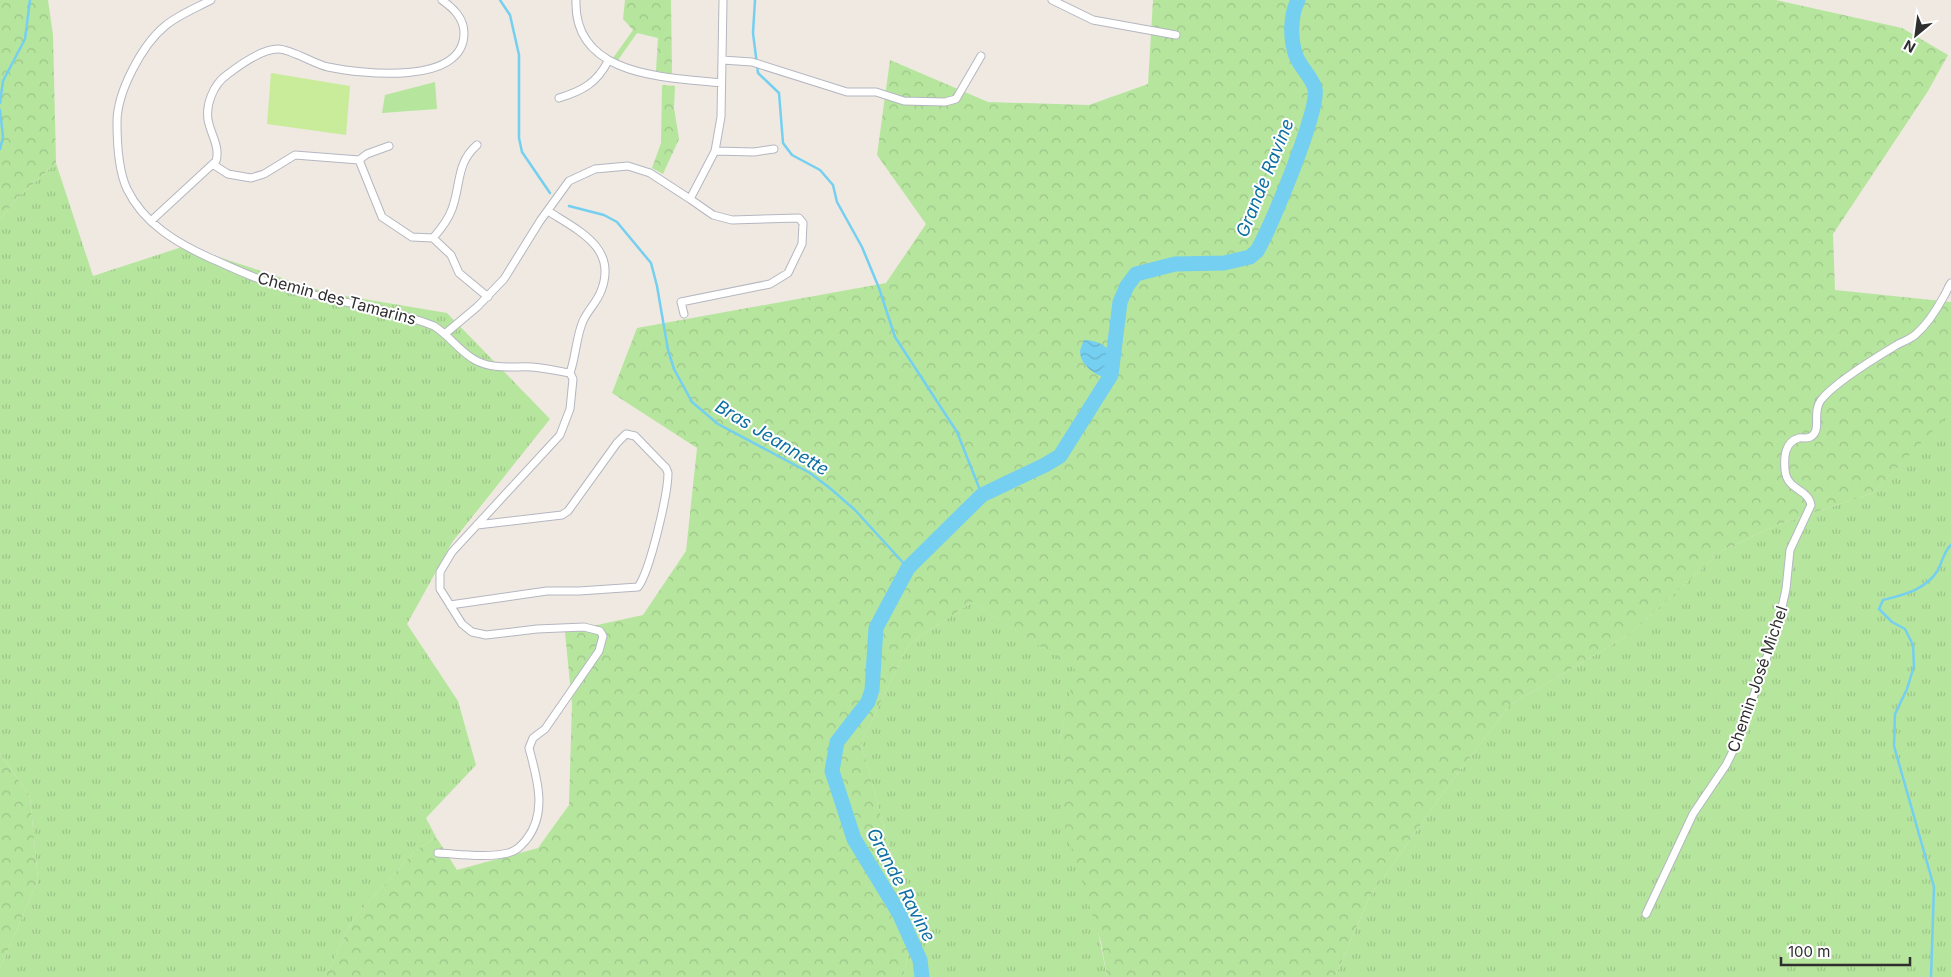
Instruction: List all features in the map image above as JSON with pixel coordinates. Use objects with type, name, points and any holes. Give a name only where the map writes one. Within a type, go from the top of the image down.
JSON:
[{"type":"street","name":"Chemin des Tamarins","points":[[211,0],[165,26],[148,45],[135,65],[117,116],[122,172],[127,189],[138,207],[150,221],[166,235],[189,248],[256,278],[273,284],[420,320],[446,333],[465,354],[489,365],[545,368],[570,373]]},
{"type":"street","points":[[150,221],[214,165],[218,149],[208,122],[208,110],[210,97],[226,74],[267,50],[281,49],[328,67],[378,73],[399,74],[436,67],[454,57],[464,39],[464,27],[459,15],[442,0]]},
{"type":"street","points":[[576,0],[579,26],[586,40],[608,61],[643,73],[720,83]]},
{"type":"street","points":[[690,200],[715,151],[721,117],[720,83],[724,0]]},
{"type":"street","points":[[1052,0],[1093,20],[1176,35]]},
{"type":"street","points":[[722,60],[752,62],[847,92],[876,92],[904,101],[944,102],[956,98],[981,56]]},
{"type":"street","points":[[559,98],[575,93],[596,80],[608,61]]},
{"type":"street","points":[[214,165],[228,174],[250,178],[264,174],[295,155],[359,160],[367,154],[389,146]]},
{"type":"street","points":[[433,238],[445,224],[453,208],[464,158],[477,146]]},
{"type":"street","points":[[715,151],[754,152],[774,149]]},
{"type":"street","points":[[359,160],[382,216],[412,238],[433,238],[451,254],[459,273],[488,297]]},
{"type":"street","points":[[446,333],[488,297],[504,280],[540,221],[569,181],[595,169],[614,166],[628,166],[650,173],[713,215],[732,220],[799,218],[803,224],[802,244],[788,273],[770,284],[681,302],[684,314]]},
{"type":"street","points":[[438,854],[506,854],[518,850],[528,838],[536,825],[540,807],[536,770],[529,748],[533,738],[545,729],[599,651],[603,636],[600,631],[584,627],[537,628],[481,635],[467,628],[440,588],[440,572],[447,558],[560,434],[570,409],[573,379],[570,373],[584,320],[600,293],[606,277],[606,262],[598,248],[588,238],[548,211]]},
{"type":"street","name":"Chemin José Michel","points":[[1646,914],[1693,814],[1726,765],[1740,739],[1779,621],[1786,589],[1790,550],[1811,505],[1807,496],[1789,483],[1785,471],[1785,452],[1789,444],[1798,438],[1810,438],[1814,435],[1817,430],[1815,412],[1822,400],[1849,377],[1896,346],[1914,337],[1932,319],[1951,283]]},
{"type":"street","points":[[450,605],[547,591],[638,587],[643,580],[652,549],[668,473],[666,468],[635,436],[626,434],[617,443],[568,511],[562,515],[477,525]]},
{"type":"green space","points":[[0,0],[48,0],[53,35],[56,163],[15,200],[0,220]]},
{"type":"green space","points":[[625,0],[671,0],[672,74],[656,71],[658,38],[637,33],[618,60],[613,58],[633,30],[623,19]]},
{"type":"green space","points":[[1153,0],[1776,0],[1902,28],[1948,55],[1928,91],[1833,234],[1835,290],[1951,302],[1951,412],[1873,493],[1777,525],[1723,550],[1627,636],[1511,704],[1448,786],[1369,898],[1335,977],[1107,977],[1101,942],[1062,818],[1060,738],[1075,669],[972,602],[909,644],[861,743],[894,864],[911,944],[903,977],[325,977],[354,918],[415,851],[436,837],[457,870],[538,848],[569,805],[572,704],[565,632],[643,615],[686,551],[697,448],[612,393],[637,328],[886,283],[926,224],[877,155],[890,60],[988,102],[1089,105],[1148,84]]},
{"type":"green space","points":[[271,73],[350,86],[346,135],[267,124]]},
{"type":"green space","points":[[435,82],[437,109],[382,113],[385,95]]},
{"type":"green space","points":[[662,85],[675,86],[674,108],[679,139],[663,174],[652,168],[661,143]]},
{"type":"green space","points":[[56,163],[93,276],[185,246],[328,293],[447,313],[550,419],[453,541],[407,624],[458,701],[476,765],[426,818],[436,837],[415,851],[354,918],[325,977],[0,977],[0,969],[38,880],[30,797],[0,753],[0,220],[15,200]]},
{"type":"green space","points":[[1951,411],[1951,977],[1335,977],[1369,898],[1448,786],[1511,704],[1627,636],[1723,550],[1777,525],[1873,493]]},
{"type":"green space","points":[[972,602],[1076,669],[1060,738],[1107,977],[903,977],[911,944],[894,864],[861,743],[909,644]]},
{"type":"green space","points":[[0,753],[30,797],[38,880],[0,969]]},
{"type":"water","points":[[1084,340],[1100,343],[1110,351],[1115,363],[1114,379],[1092,372],[1084,363],[1080,352]]},
{"type":"waterway","points":[[0,103],[3,81],[25,39],[30,0]]},
{"type":"waterway","name":"Bras Jeannette","points":[[500,0],[510,15],[519,55],[519,138],[522,152],[550,193]]},
{"type":"waterway","points":[[755,0],[753,33],[758,73],[779,93],[783,143],[792,155],[820,170],[833,185],[837,202],[862,247],[879,288],[895,337],[957,432],[982,495]]},
{"type":"waterway","name":"Grande Ravine","points":[[922,977],[920,960],[899,913],[854,839],[832,771],[837,742],[868,702],[872,690],[876,628],[908,568],[982,495],[1060,456],[1111,375],[1120,302],[1127,286],[1136,274],[1175,264],[1224,263],[1250,257],[1257,251],[1293,170],[1310,120],[1314,101],[1315,89],[1298,60],[1294,49],[1292,20],[1298,0]]},
{"type":"waterway","points":[[0,110],[3,137],[0,149]]},
{"type":"waterway","name":"Bras Jeannette","points":[[569,206],[604,215],[617,222],[651,263],[668,350],[674,369],[692,402],[718,424],[810,473],[831,489],[855,510],[908,568]]},
{"type":"waterway","points":[[1931,977],[1934,887],[1894,746],[1895,714],[1907,689],[1914,666],[1913,645],[1905,629],[1892,622],[1879,609],[1883,600],[1914,591],[1933,577],[1951,545]]}]
